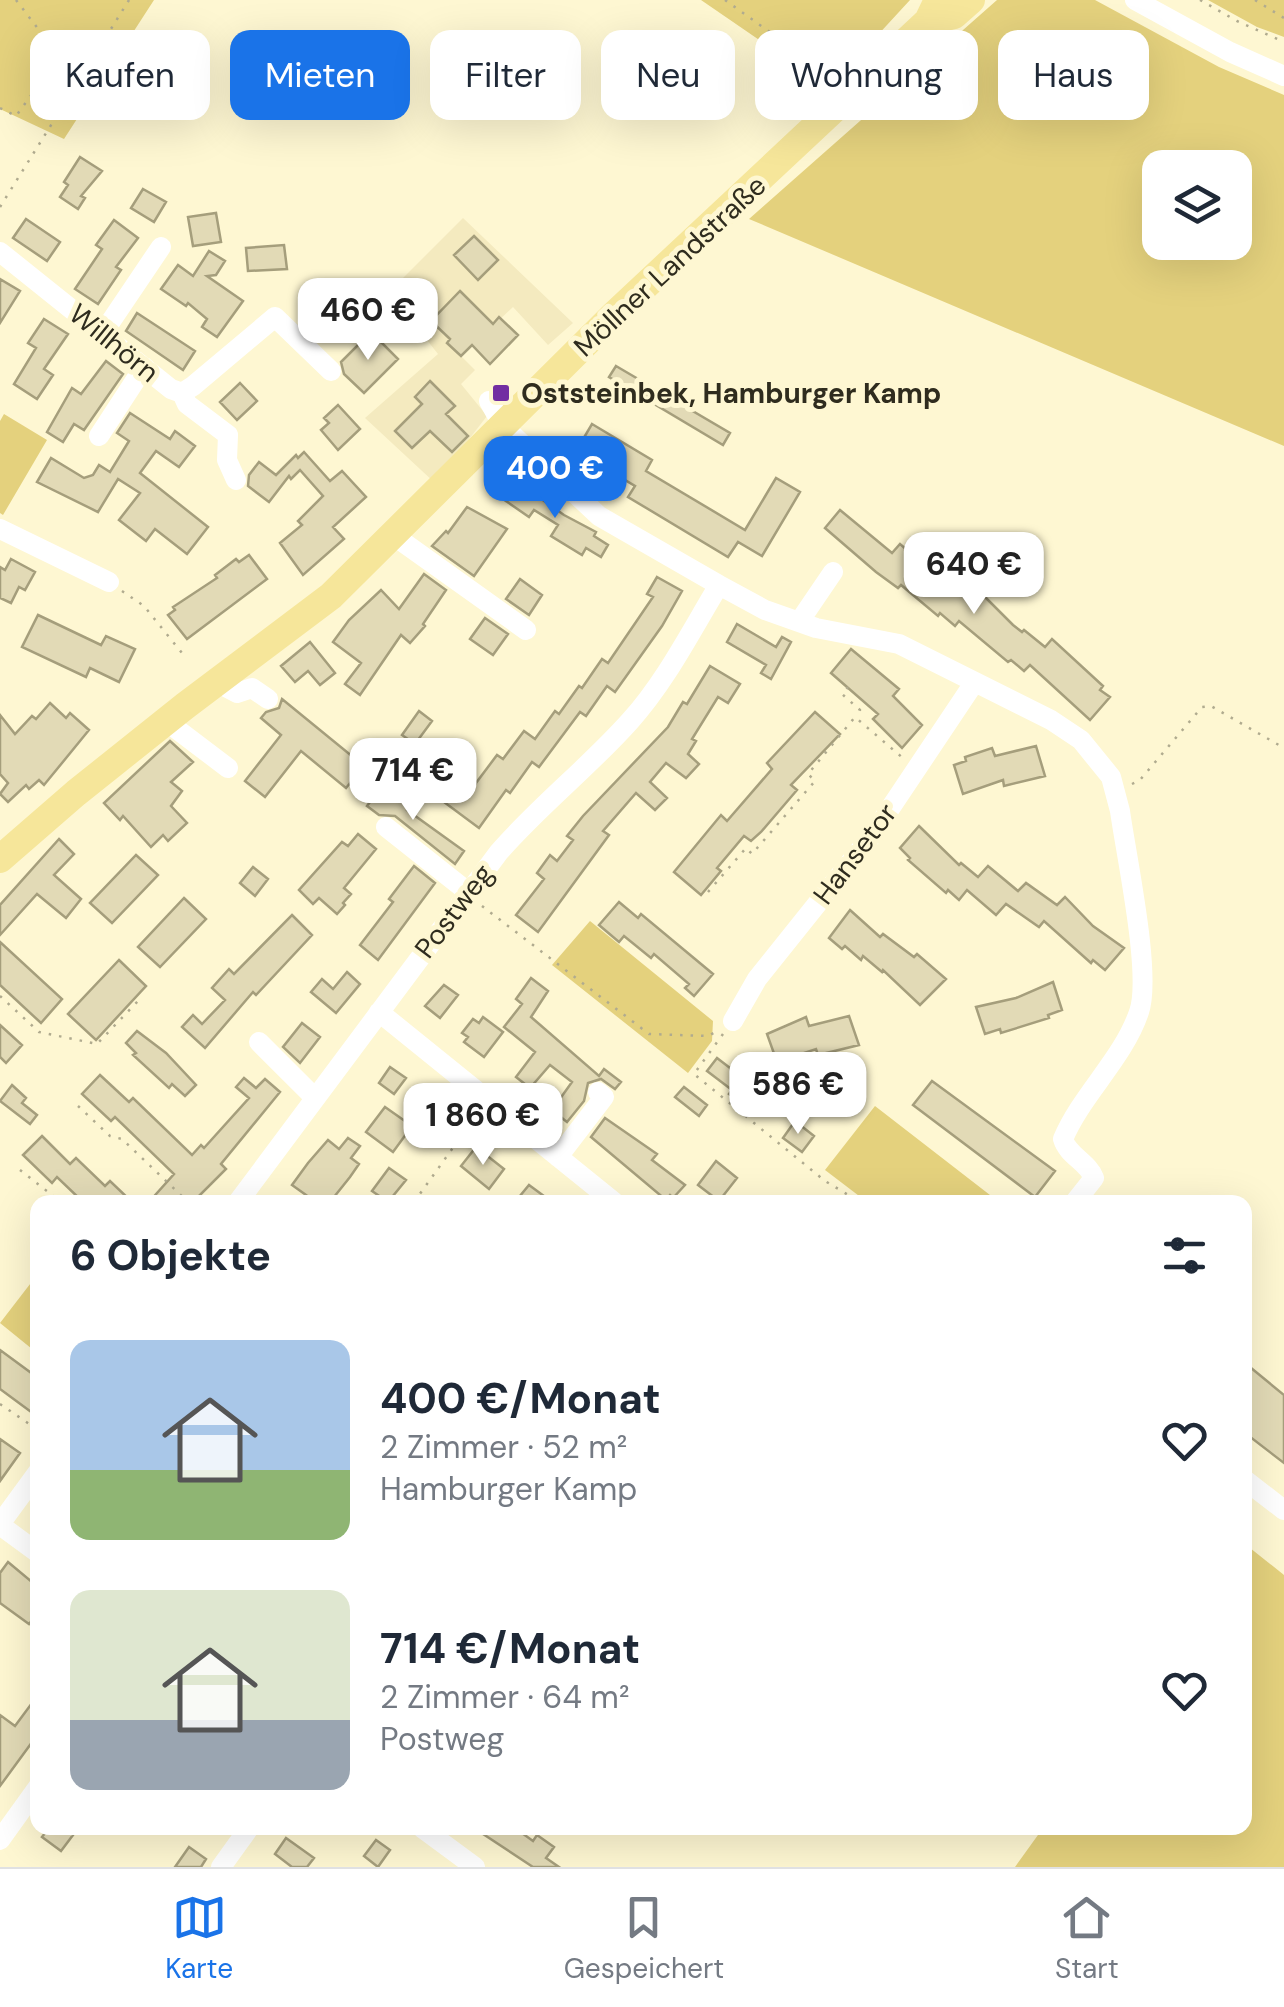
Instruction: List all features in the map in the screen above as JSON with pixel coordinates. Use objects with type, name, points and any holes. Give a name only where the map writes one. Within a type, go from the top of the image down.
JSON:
[{"type":"main road","name":"Möllner Landstraße","points":[[914,30],[933,11],[954,14],[971,0]]},
{"type":"main road","name":"Möllner Landstraße","points":[[0,859],[76,792],[331,596],[614,316],[823,120]]},
{"type":"street","points":[[1135,0],[1230,52],[1284,76]]},
{"type":"street","points":[[102,334],[162,247]]},
{"type":"street","name":"Willhörn","points":[[0,252],[171,390],[182,393],[275,317],[330,371]]},
{"type":"street","points":[[100,436],[144,367]]},
{"type":"street","points":[[182,393],[187,404],[228,435],[227,460],[236,480]]},
{"type":"street","points":[[489,401],[504,426],[599,516],[765,610],[816,628],[899,644],[1051,720],[1082,740],[1102,762],[1116,792],[1142,961],[1140,1010],[1063,1139],[1066,1148],[1091,1170],[1094,1178],[1081,1195]]},
{"type":"street","points":[[0,529],[109,582]]},
{"type":"street","points":[[393,535],[526,630]]},
{"type":"street","points":[[798,622],[833,572]]},
{"type":"street","name":"Postweg","points":[[243,1195],[467,893],[532,814],[632,720],[659,685],[719,585]]},
{"type":"street","points":[[216,682],[237,693],[252,688],[268,699]]},
{"type":"street","name":"Hansetor","points":[[733,1021],[757,979],[851,864],[974,682]]},
{"type":"street","points":[[166,721],[228,768]]},
{"type":"street","points":[[386,827],[467,893]]},
{"type":"street","points":[[378,1012],[605,1195]]},
{"type":"street","points":[[259,1042],[315,1098]]},
{"type":"street","points":[[558,1156],[604,1097],[598,1092]]},
{"type":"street","points":[[30,1483],[0,1524],[30,1547]]},
{"type":"street","points":[[1252,1485],[1284,1510]]},
{"type":"street","points":[[0,1840],[30,1798]]},
{"type":"street","points":[[220,1867],[244,1835]]},
{"type":"street","points":[[432,1835],[475,1867]]},
{"type":"path","points":[[16,0],[39,30]]},
{"type":"path","points":[[111,30],[129,0]]},
{"type":"path","points":[[725,0],[767,30]]},
{"type":"path","points":[[1200,0],[1236,22],[1284,42]]},
{"type":"path","points":[[1255,0],[1284,18]]},
{"type":"path","points":[[0,108],[16,116],[30,97]]},
{"type":"path","points":[[0,208],[55,120]]},
{"type":"path","points":[[109,582],[144,606],[186,658]]},
{"type":"path","points":[[848,688],[842,694],[860,710]]},
{"type":"path","points":[[708,892],[746,848],[752,854],[815,781],[808,774],[866,703]]},
{"type":"path","points":[[1116,792],[1140,780],[1202,706],[1211,706],[1284,748]]},
{"type":"path","points":[[854,717],[916,769]]},
{"type":"path","points":[[467,893],[650,1034],[708,1036],[733,1021]]},
{"type":"path","points":[[0,996],[38,1032],[97,1044],[138,1001]]},
{"type":"path","points":[[733,1021],[694,1074],[825,1181],[848,1195]]},
{"type":"path","points":[[419,1195],[488,1100]]},
{"type":"path","points":[[78,1106],[110,1136],[122,1140],[181,1195]]},
{"type":"path","points":[[20,1170],[52,1195]]},
{"type":"path","points":[[0,1404],[30,1425]]},
{"type":"shaded area","points":[[0,0],[154,0],[135,30],[30,30],[30,120],[76,120],[64,139],[0,109]]},
{"type":"shaded area","points":[[701,0],[910,0],[882,30],[755,30],[755,37]]},
{"type":"shaded area","points":[[997,0],[1095,0],[1219,67],[1284,95],[1284,446],[749,219],[861,120],[978,120],[978,30],[963,30]]},
{"type":"shaded area","points":[[1208,0],[1284,0],[1284,37],[1257,27]]},
{"type":"shaded area","points":[[463,218],[573,323],[548,345],[513,307],[461,356],[475,370],[461,384],[487,416],[435,483],[365,418],[438,354],[389,292]]},
{"type":"shaded area","points":[[4,414],[47,440],[3,515],[0,421]]},
{"type":"shaded area","points":[[590,921],[713,1021],[712,1041],[688,1073],[552,965]]},
{"type":"shaded area","points":[[875,1106],[990,1195],[858,1195],[825,1170]]},
{"type":"shaded area","points":[[30,1284],[30,1347],[0,1323]]},
{"type":"shaded area","points":[[1252,1550],[1284,1575],[1284,1867],[1015,1867],[1038,1835],[1252,1835]]},
{"type":"building","points":[[80,157],[102,171],[81,196],[85,198],[78,209],[60,197],[68,185],[64,182]]},
{"type":"building","points":[[143,189],[166,202],[154,222],[131,208]]},
{"type":"building","points":[[216,213],[221,242],[193,246],[188,217]]},
{"type":"building","points":[[26,219],[60,242],[47,261],[13,238]]},
{"type":"building","points":[[114,220],[138,238],[116,267],[121,270],[98,304],[75,289],[102,249],[96,245]]},
{"type":"building","points":[[474,236],[498,260],[478,280],[454,255]]},
{"type":"building","points":[[284,245],[287,269],[248,271],[246,248]]},
{"type":"building","points":[[209,251],[225,261],[216,275],[207,276],[243,301],[217,337],[202,327],[207,319],[188,303],[186,306],[161,289],[178,265],[193,276]]},
{"type":"building","points":[[0,279],[20,291],[0,323]]},
{"type":"building","points":[[341,286],[362,308],[334,332],[320,316],[334,304],[328,298]]},
{"type":"building","points":[[460,291],[493,324],[499,317],[518,335],[490,364],[472,345],[461,356],[431,321]]},
{"type":"building","points":[[137,313],[195,351],[183,370],[126,331]]},
{"type":"building","points":[[44,319],[68,334],[44,369],[53,375],[37,399],[14,384],[36,348],[28,343]]},
{"type":"building","points":[[371,332],[398,359],[364,393],[344,374],[341,362]]},
{"type":"building","points":[[106,361],[123,374],[84,430],[74,424],[63,442],[47,432],[72,388],[81,394]]},
{"type":"building","points":[[616,366],[730,433],[723,445],[609,377]]},
{"type":"building","points":[[430,381],[455,406],[446,414],[468,436],[452,452],[430,431],[412,448],[395,431],[422,404],[415,397]]},
{"type":"building","points":[[240,383],[257,401],[237,420],[220,402]]},
{"type":"building","points":[[338,405],[360,429],[338,450],[321,430],[329,423],[324,418]]},
{"type":"building","points":[[130,413],[170,439],[175,431],[195,446],[179,467],[156,451],[140,473],[208,527],[187,554],[155,529],[146,541],[119,520],[140,493],[118,479],[98,512],[37,482],[51,458],[84,478],[93,475],[99,465],[110,472],[129,441],[117,433]]},
{"type":"building","points":[[592,424],[652,460],[646,471],[745,530],[776,478],[800,492],[762,556],[738,542],[728,557],[628,497],[635,486],[576,451]]},
{"type":"building","points":[[304,452],[330,481],[342,471],[366,497],[333,527],[344,539],[303,575],[280,543],[302,525],[298,521],[323,496],[300,470],[291,479],[289,476],[269,502],[248,486],[249,475],[259,462],[276,475]]},
{"type":"building","points":[[513,479],[596,532],[594,536],[608,545],[601,557],[586,548],[582,555],[551,536],[558,525],[534,510],[529,517],[503,499]]},
{"type":"building","points":[[467,507],[507,529],[474,576],[432,546],[448,533]]},
{"type":"building","points":[[840,510],[892,553],[900,544],[953,590],[956,587],[975,603],[982,594],[1013,625],[1045,647],[1052,639],[1110,697],[1090,720],[1030,665],[1024,671],[959,621],[955,626],[940,613],[938,616],[901,585],[898,588],[876,572],[825,528]]},
{"type":"building","points":[[249,555],[267,579],[187,639],[168,615],[175,610],[173,607],[217,578],[215,575],[236,559],[239,562]]},
{"type":"building","points":[[11,559],[35,572],[25,590],[19,587],[11,603],[0,598],[0,567],[5,570]]},
{"type":"building","points":[[424,574],[446,590],[425,626],[410,643],[401,635],[360,695],[345,684],[361,663],[333,642],[349,620],[381,590],[399,609]]},
{"type":"building","points":[[657,577],[682,591],[615,692],[607,686],[586,716],[580,712],[539,767],[532,762],[479,828],[444,802],[452,791],[464,799],[497,755],[503,759],[524,731],[535,739],[555,711],[559,714],[579,686],[582,688],[602,659],[608,663],[653,597],[647,594]]},
{"type":"building","points":[[520,579],[542,595],[529,615],[506,599]]},
{"type":"building","points":[[38,615],[101,645],[106,636],[135,649],[119,682],[90,668],[86,677],[22,647]]},
{"type":"building","points":[[485,618],[508,634],[493,655],[470,639]]},
{"type":"building","points":[[737,624],[776,647],[782,637],[791,642],[771,679],[761,673],[766,665],[727,642]]},
{"type":"building","points":[[310,642],[335,673],[320,685],[308,671],[295,682],[281,666]]},
{"type":"building","points":[[851,649],[899,689],[893,696],[922,725],[902,748],[873,719],[878,714],[831,673]]},
{"type":"building","points":[[710,666],[740,684],[728,703],[718,697],[692,739],[696,741],[688,754],[699,764],[686,778],[666,763],[650,782],[667,798],[655,810],[636,793],[603,831],[609,835],[538,932],[516,915],[544,879],[537,873],[550,855],[557,861],[573,840],[567,836],[668,727]]},
{"type":"building","points":[[282,699],[364,766],[346,788],[301,751],[265,797],[245,781],[281,735],[261,718],[279,708]]},
{"type":"building","points":[[50,703],[66,718],[70,713],[89,730],[44,785],[39,780],[29,789],[26,785],[8,802],[0,794],[8,783],[0,774],[0,715],[15,734]]},
{"type":"building","points":[[419,711],[432,721],[415,744],[402,735]]},
{"type":"building","points":[[815,712],[840,734],[791,785],[797,790],[761,832],[751,841],[744,836],[701,895],[674,872],[721,815],[727,821],[772,769],[767,763]]},
{"type":"building","points":[[170,741],[193,762],[171,782],[182,791],[171,806],[187,823],[168,841],[163,835],[151,847],[123,816],[120,820],[104,803]]},
{"type":"building","points":[[1036,746],[1045,776],[1004,786],[1003,780],[963,794],[954,765],[966,761],[965,757],[992,748],[995,756]]},
{"type":"building","points":[[382,786],[409,806],[407,810],[464,851],[455,864],[395,816],[379,815],[367,806]]},
{"type":"building","points":[[919,826],[959,865],[978,877],[988,866],[1018,891],[1026,883],[1057,905],[1065,897],[1093,926],[1124,948],[1105,970],[1093,960],[1091,963],[1044,921],[1039,927],[1006,904],[996,915],[967,890],[959,900],[948,890],[946,893],[900,848]]},
{"type":"building","points":[[358,834],[376,849],[344,888],[351,894],[345,905],[337,914],[319,898],[313,904],[299,890],[342,842],[348,846]]},
{"type":"building","points":[[59,839],[74,854],[54,875],[81,899],[66,918],[37,894],[0,935],[0,905]]},
{"type":"building","points":[[136,855],[158,875],[112,923],[90,903]]},
{"type":"building","points":[[414,866],[435,883],[378,960],[360,945]]},
{"type":"building","points":[[253,867],[268,879],[255,896],[240,883]]},
{"type":"building","points":[[184,898],[206,919],[160,967],[138,947]]},
{"type":"building","points":[[619,902],[638,918],[641,914],[713,974],[694,996],[685,988],[689,984],[654,954],[651,958],[624,936],[619,942],[599,925]]},
{"type":"building","points":[[850,910],[880,937],[883,934],[914,957],[917,954],[946,979],[920,1005],[883,970],[863,956],[861,960],[845,946],[842,949],[829,938]]},
{"type":"building","points":[[292,915],[312,935],[256,995],[253,992],[205,1048],[182,1027],[193,1015],[202,1024],[225,1000],[212,988],[229,969],[234,974]]},
{"type":"building","points":[[0,942],[62,999],[41,1023],[0,985]]},
{"type":"building","points":[[119,960],[146,986],[96,1040],[68,1014]]},
{"type":"building","points":[[347,972],[360,984],[336,1013],[311,992],[322,979],[333,989]]},
{"type":"building","points":[[531,978],[548,991],[531,1017],[599,1076],[604,1069],[621,1082],[615,1089],[601,1079],[588,1083],[584,1101],[567,1122],[552,1110],[572,1082],[550,1065],[530,1088],[516,1077],[535,1052],[504,1027],[522,1004],[516,999]]},
{"type":"building","points":[[1053,982],[1062,1010],[1001,1033],[1000,1029],[985,1034],[976,1007],[1016,998]]},
{"type":"building","points":[[444,985],[458,995],[440,1018],[425,1006]]},
{"type":"building","points":[[849,1016],[859,1045],[818,1055],[816,1049],[777,1062],[767,1034],[806,1017],[809,1026]]},
{"type":"building","points":[[483,1017],[503,1032],[484,1057],[464,1042],[468,1037],[462,1033],[473,1019],[479,1023]]},
{"type":"building","points":[[302,1023],[320,1037],[300,1063],[283,1047]]},
{"type":"building","points":[[0,1025],[22,1045],[6,1063],[0,1057]]},
{"type":"building","points":[[137,1031],[166,1053],[196,1085],[185,1096],[172,1084],[169,1088],[133,1055],[136,1053],[126,1043]]},
{"type":"building","points":[[717,1058],[769,1098],[756,1114],[707,1071]]},
{"type":"building","points":[[390,1067],[406,1078],[394,1094],[379,1083]]},
{"type":"building","points":[[100,1075],[129,1102],[133,1098],[192,1155],[201,1145],[204,1148],[249,1098],[236,1087],[244,1078],[256,1088],[265,1079],[280,1092],[221,1164],[226,1169],[200,1195],[155,1195],[174,1174],[115,1117],[111,1121],[82,1094]]},
{"type":"building","points":[[932,1081],[1055,1171],[1037,1195],[1032,1195],[913,1105]]},
{"type":"building","points":[[12,1085],[26,1098],[22,1103],[37,1115],[30,1124],[0,1101]]},
{"type":"building","points":[[684,1087],[707,1105],[699,1116],[675,1097]]},
{"type":"building","points":[[437,1102],[459,1119],[440,1141],[409,1118],[420,1103],[430,1111]]},
{"type":"building","points":[[385,1107],[412,1126],[393,1152],[366,1132]]},
{"type":"building","points":[[605,1118],[657,1154],[652,1160],[685,1185],[676,1195],[660,1195],[591,1137]]},
{"type":"building","points":[[795,1121],[814,1136],[802,1152],[783,1138]]},
{"type":"building","points":[[42,1136],[70,1164],[76,1158],[105,1186],[110,1181],[125,1195],[76,1195],[57,1177],[52,1183],[23,1155]]},
{"type":"building","points":[[348,1138],[360,1146],[351,1158],[359,1164],[336,1195],[306,1195],[292,1185],[328,1140],[339,1149]]},
{"type":"building","points":[[476,1147],[504,1169],[489,1189],[461,1166]]},
{"type":"building","points":[[716,1161],[737,1178],[724,1195],[711,1195],[698,1185]]},
{"type":"building","points":[[389,1168],[406,1180],[394,1195],[372,1191]]},
{"type":"building","points":[[529,1185],[543,1195],[521,1195]]},
{"type":"building","points":[[0,1350],[30,1372],[30,1411],[0,1389]]},
{"type":"building","points":[[1252,1369],[1284,1395],[1284,1463],[1252,1438]]},
{"type":"building","points":[[0,1439],[20,1453],[0,1481]]},
{"type":"building","points":[[8,1562],[30,1580],[29,1624],[0,1603],[0,1573]]},
{"type":"building","points":[[30,1706],[30,1745],[0,1786],[0,1715],[15,1726]]},
{"type":"building","points":[[44,1835],[73,1835],[61,1851]]},
{"type":"building","points":[[485,1835],[525,1835],[533,1841],[537,1835],[554,1847],[546,1858],[559,1867],[533,1867]]},
{"type":"building","points":[[286,1838],[314,1858],[307,1867],[292,1867],[275,1854]]},
{"type":"building","points":[[376,1840],[390,1850],[378,1867],[364,1856]]},
{"type":"building","points":[[189,1847],[206,1859],[201,1867],[175,1867]]},
{"type":"place","name":"Oststeinbek, Hamburger Kamp","points":[[501,393]]}]
